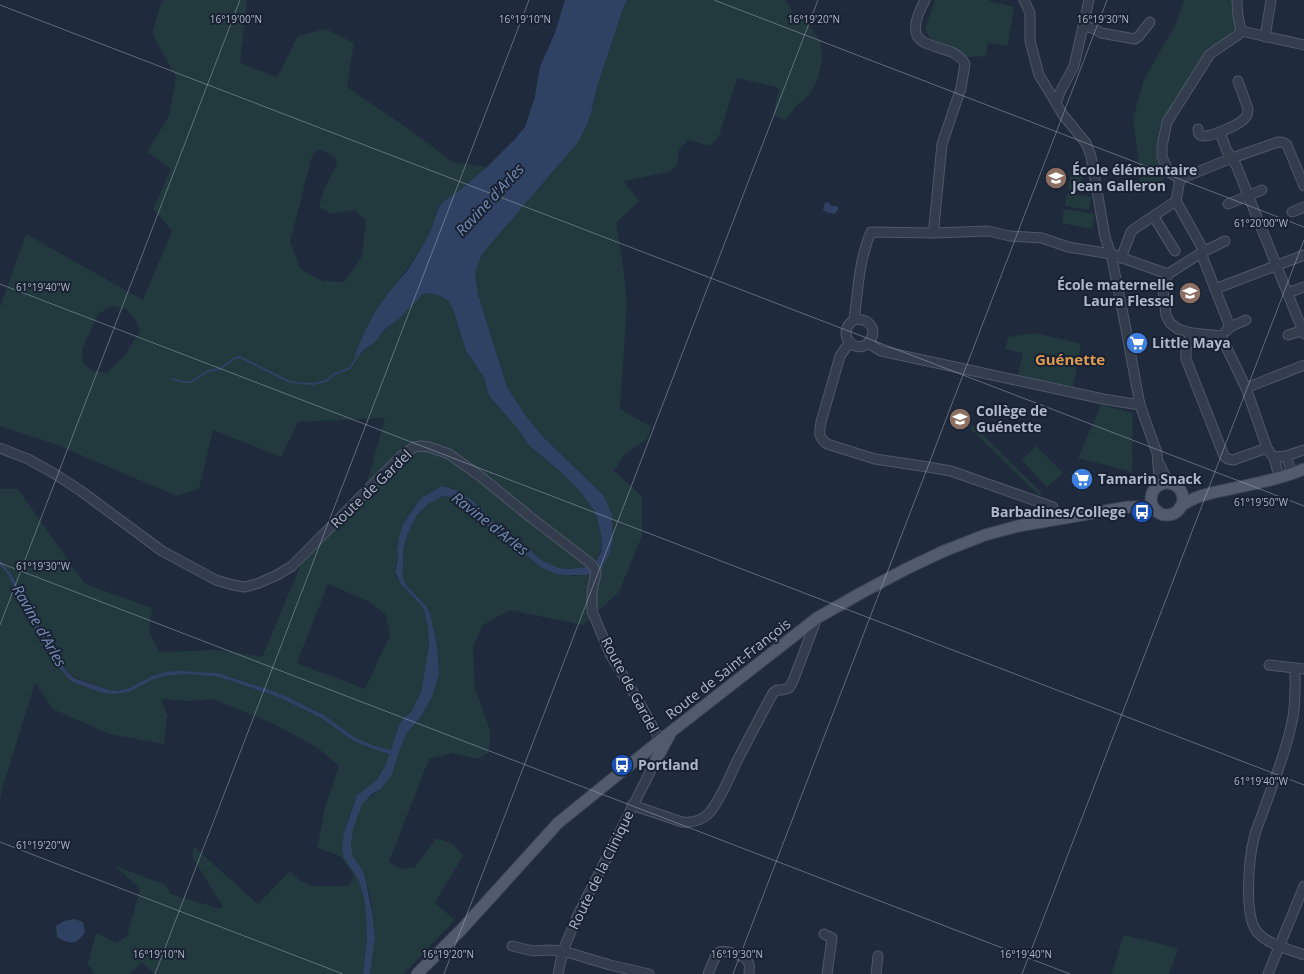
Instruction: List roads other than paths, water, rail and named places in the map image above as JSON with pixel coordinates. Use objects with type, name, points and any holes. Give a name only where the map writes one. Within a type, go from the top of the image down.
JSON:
[{"type":"main road","points":[[1213,492],[1190,492],[1165,483],[1155,490],[1152,504],[1157,512],[1167,515],[1172,514],[1190,500],[1213,492],[1245,486],[1304,469]]},
{"type":"main road","points":[[1176,488],[1183,498],[1180,508]]},
{"type":"main road","name":"Route de Saint-François","points":[[1128,507],[1143,500],[1155,490]]},
{"type":"main road","name":"Route de Saint-François","points":[[417,974],[461,930],[558,823],[672,731],[817,618],[867,589],[958,544],[985,535],[1018,526],[1128,507],[1144,508],[1157,512]]},
{"type":"main road","points":[[638,759],[645,760],[653,764],[672,731]]},
{"type":"street","points":[[925,0],[915,23],[917,34],[923,43],[959,55],[965,64],[961,88],[942,144],[934,233]]},
{"type":"street","points":[[1024,0],[1030,13],[1030,41],[1039,75],[1063,115],[1086,143],[1091,156],[1105,237],[1111,254],[1126,324],[1140,405],[1157,452],[1159,478],[1155,490]]},
{"type":"street","points":[[1056,103],[1060,92],[1074,66],[1089,0]]},
{"type":"street","points":[[1237,0],[1241,31]]},
{"type":"street","points":[[1265,37],[1271,0]]},
{"type":"street","points":[[1083,26],[1095,29],[1102,33],[1135,39],[1150,22]]},
{"type":"street","points":[[1241,31],[1304,45]]},
{"type":"street","points":[[1180,179],[1169,172],[1162,157],[1162,146],[1167,122],[1210,54],[1238,35],[1241,31]]},
{"type":"street","points":[[1198,129],[1201,136],[1206,136],[1220,132],[1240,122],[1246,117],[1248,112],[1238,81]]},
{"type":"street","points":[[1220,132],[1226,149],[1232,158],[1248,195],[1304,331],[1288,335]]},
{"type":"street","points":[[1180,179],[1232,158],[1278,142],[1284,142],[1287,145],[1304,186]]},
{"type":"street","points":[[1180,179],[1176,201],[1202,252],[1230,327]]},
{"type":"street","points":[[1228,204],[1262,190]]},
{"type":"street","points":[[1121,258],[1131,232],[1176,201]]},
{"type":"street","points":[[1292,212],[1304,207]]},
{"type":"street","points":[[1154,216],[1175,251]]},
{"type":"street","points":[[854,320],[863,320],[870,325],[873,333],[872,338],[868,343],[862,346],[849,342],[847,339],[846,330],[854,320],[866,242],[870,232],[934,233],[988,231],[1010,236],[1042,238],[1068,247],[1111,254],[1168,274]]},
{"type":"street","points":[[1221,336],[1192,333],[1178,329],[1170,323],[1166,315],[1163,290],[1168,274],[1202,252],[1225,241]]},
{"type":"street","points":[[1215,289],[1304,254]]},
{"type":"street","points":[[1288,293],[1304,287]]},
{"type":"street","points":[[1221,336],[1230,327],[1246,320]]},
{"type":"street","points":[[1192,333],[1185,350],[1188,368],[1224,456],[1233,460],[1267,448]]},
{"type":"street","points":[[1221,336],[1246,388],[1267,448],[1274,457],[1279,477]]},
{"type":"street","points":[[849,342],[840,356],[821,422],[819,432],[821,440],[827,444],[875,459],[951,471],[1053,507],[1056,519]]},
{"type":"street","points":[[868,343],[881,350],[1105,399],[1140,405]]},
{"type":"street","points":[[1246,388],[1304,365]]},
{"type":"street","name":"Route de Gardel","points":[[0,448],[28,459],[56,474],[162,551],[216,580],[246,587],[277,575],[292,566],[401,456],[414,447],[429,447],[450,454],[590,563],[596,573],[592,592],[592,611],[610,654],[635,695],[656,744]]},
{"type":"street","points":[[1274,457],[1286,456],[1304,450]]},
{"type":"street","points":[[1286,456],[1292,473]]},
{"type":"street","points":[[1158,461],[1165,476],[1176,488]]},
{"type":"street","points":[[632,805],[682,822],[691,823],[699,820],[709,813],[724,789],[773,693],[777,690],[789,688],[793,681],[817,618]]},
{"type":"street","points":[[1269,665],[1300,668],[1292,722],[1254,838],[1249,880],[1248,907],[1252,922],[1257,932],[1268,941],[1304,955]]},
{"type":"street","name":"Route de la Clinique","points":[[558,974],[563,951],[582,906],[653,764],[656,744]]},
{"type":"street","points":[[1268,974],[1304,886]]},
{"type":"street","points":[[824,934],[832,938],[826,974]]},
{"type":"street","points":[[512,946],[533,951],[563,951],[610,965],[649,974]]},
{"type":"street","points":[[708,974],[717,953],[721,951],[728,951],[748,961],[750,965],[749,974]]},
{"type":"street","points":[[876,974],[878,956]]},
{"type":"water","name":"Ravine d'Arles","points":[[565,0],[627,0],[597,87],[591,113],[578,142],[482,254],[475,273],[478,294],[507,387],[523,412],[541,435],[604,496],[612,515],[613,539],[610,552],[603,566],[597,572],[586,575],[563,575],[542,568],[523,553],[505,542],[471,509],[454,497],[443,496],[428,504],[417,515],[404,545],[402,575],[405,584],[426,606],[430,613],[437,645],[439,673],[433,695],[422,715],[407,733],[392,774],[381,789],[372,794],[362,804],[353,830],[351,843],[353,857],[363,871],[365,877],[373,917],[375,938],[370,974],[363,974],[367,938],[364,898],[359,881],[344,858],[342,848],[344,833],[357,795],[377,780],[386,764],[389,754],[358,743],[321,718],[278,697],[219,677],[188,674],[164,676],[154,679],[129,692],[114,694],[102,693],[72,682],[55,663],[28,615],[7,573],[0,565],[0,560],[12,575],[58,659],[68,673],[74,678],[109,690],[117,691],[127,689],[152,676],[165,672],[180,671],[218,673],[287,697],[324,715],[354,737],[372,745],[391,750],[399,725],[413,710],[421,693],[429,645],[428,627],[424,610],[401,584],[395,572],[398,558],[397,550],[399,537],[403,524],[421,498],[442,486],[456,490],[473,501],[507,535],[525,546],[543,561],[559,568],[570,569],[586,567],[596,561],[601,552],[602,541],[595,512],[579,490],[562,473],[531,447],[491,398],[488,393],[484,377],[466,351],[449,301],[438,295],[426,293],[422,295],[400,318],[385,329],[375,342],[354,356],[377,309],[407,271],[422,247],[431,230],[439,207],[444,201],[460,190],[487,167],[525,127],[535,96],[540,67],[555,33]]},
{"type":"water","points":[[827,202],[832,206],[837,206],[838,210],[834,214],[826,212],[823,209],[825,203]]},
{"type":"water","points":[[74,919],[83,922],[85,932],[82,937],[76,942],[69,942],[57,937],[56,926],[64,921]]},
{"type":"waterway","points":[[172,379],[191,382],[208,371],[220,369],[235,358],[240,357],[288,381],[313,384],[326,381],[334,374],[350,368],[361,351]]},
{"type":"place","name":"École élémentaire Jean Galleron","points":[[1056,178]]},
{"type":"place","name":"École maternelle Laura Flessel","points":[[1190,293]]},
{"type":"place","name":"Little Maya","points":[[1137,343]]},
{"type":"place","name":"Collège de Guénette","points":[[960,419]]},
{"type":"place","name":"Tamarin Snack","points":[[1082,479]]},
{"type":"place","name":"Barbadines/College","points":[[1142,512]]},
{"type":"place","name":"Portland","points":[[622,765]]},
{"type":"district","name":"Guénette","points":[[1070,360]]}]
